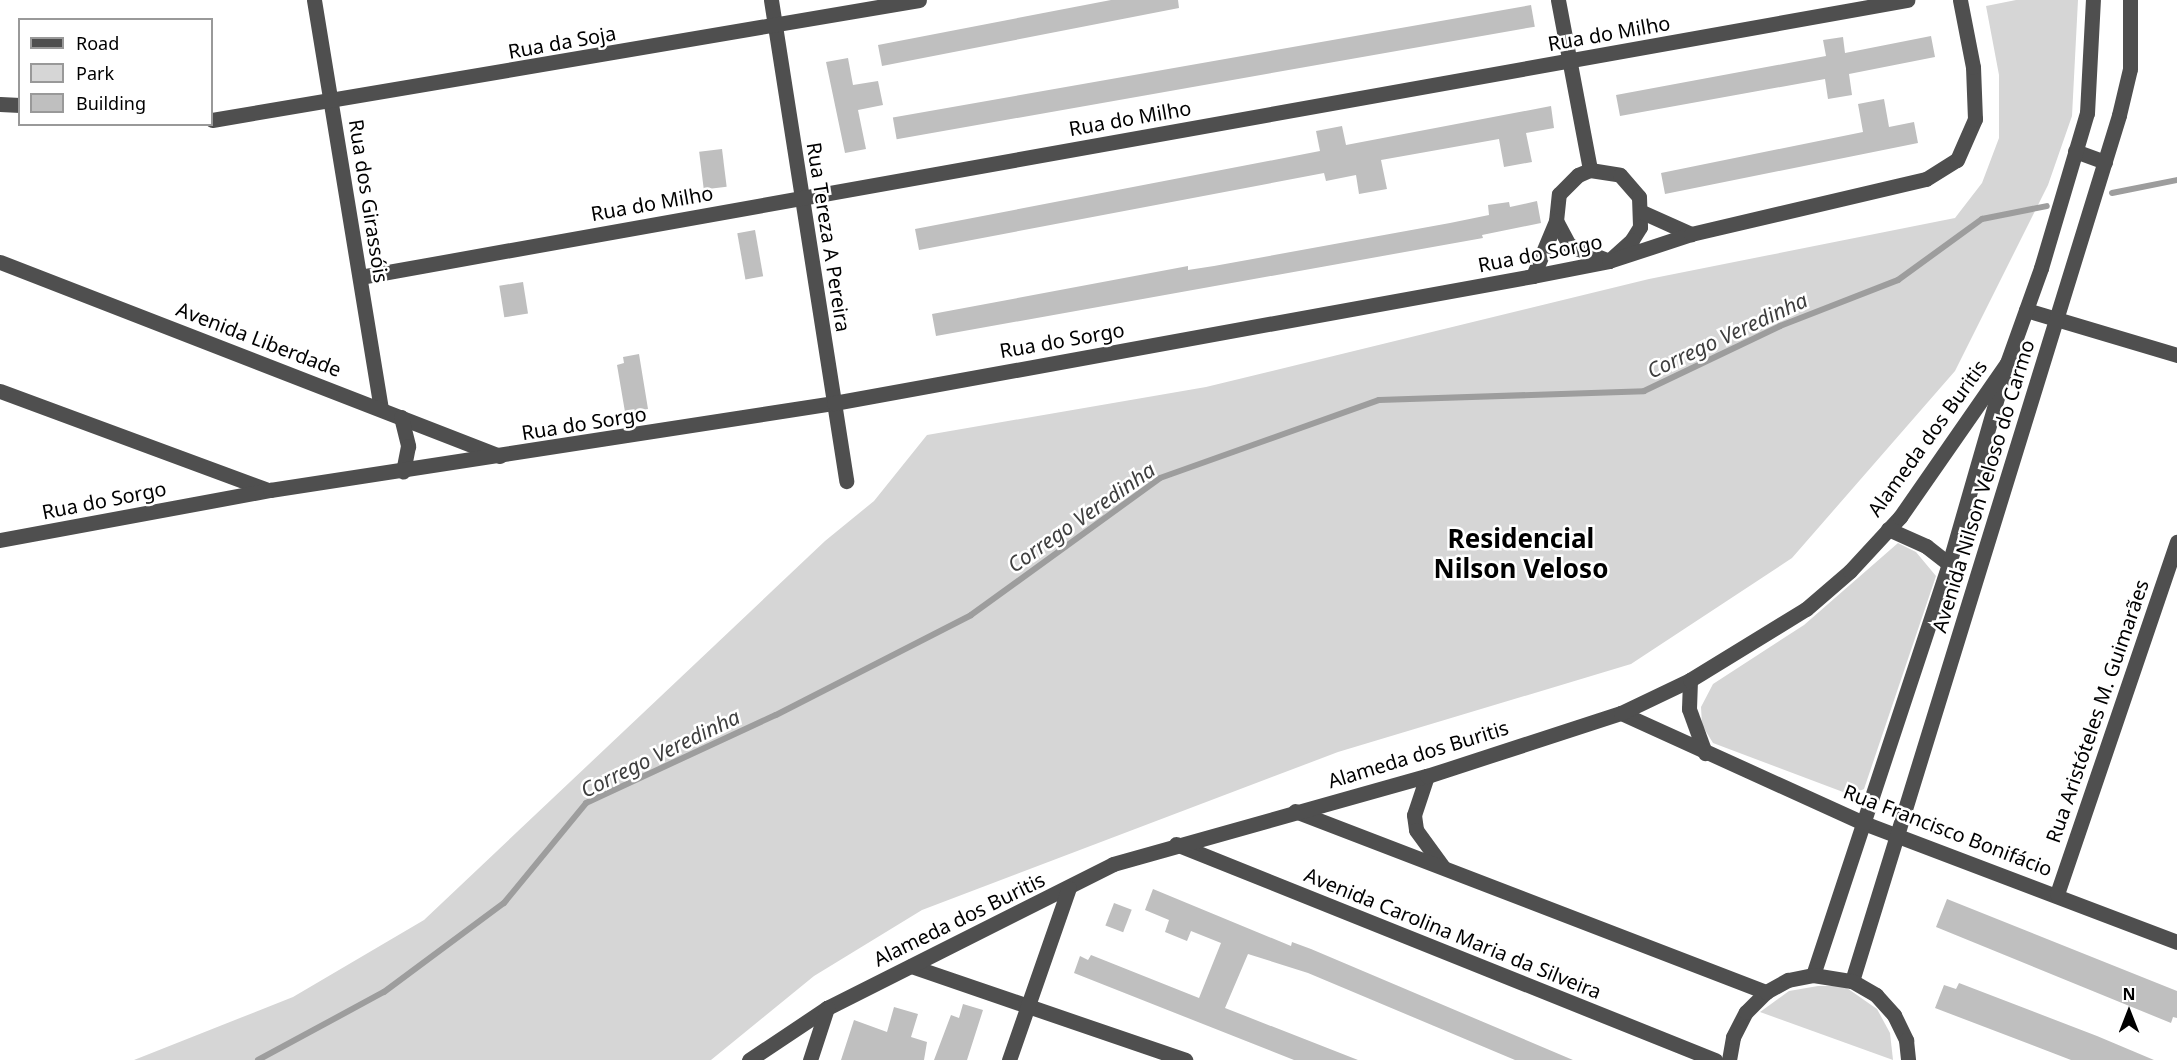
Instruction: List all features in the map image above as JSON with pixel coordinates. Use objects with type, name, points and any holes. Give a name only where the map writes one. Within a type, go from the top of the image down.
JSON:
[{"type":"street","name":"Rua dos Girassóis","points":[[314,0],[381,408]]},
{"type":"street","name":"Rua Tereza A Pereira","points":[[771,0],[846,482]]},
{"type":"street","name":"Rua da Soja","points":[[213,120],[775,27],[919,0]]},
{"type":"street","points":[[1558,0],[1590,171]]},
{"type":"street","name":"Rua do Milho","points":[[360,277],[1907,0]]},
{"type":"street","name":"Rua do Sorgo","points":[[0,540],[270,490],[502,457],[834,403],[1533,276],[1609,261],[1691,234],[1926,179],[1957,160],[1975,119],[1973,67],[1960,0]]},
{"type":"street","name":"Avenida Nilson Veloso do Carmo","points":[[1813,975],[1861,822],[1949,564],[2007,363],[2026,310],[2087,113],[2093,0]]},
{"type":"street","name":"Avenida Nilson Veloso do Carmo","points":[[1852,981],[2105,162],[2130,69],[2130,0]]},
{"type":"street","points":[[0,104],[18,105]]},
{"type":"street","points":[[2075,151],[2105,162]]},
{"type":"street","points":[[1533,276],[1556,221],[1559,194],[1578,175],[1590,171],[1606,170],[1631,184],[1642,212],[1632,240],[1609,261],[1569,245],[1556,221]]},
{"type":"street","points":[[1642,212],[1691,234]]},
{"type":"street","name":"Avenida Liberdade","points":[[0,262],[381,408],[502,457]]},
{"type":"street","points":[[2026,310],[2177,355]]},
{"type":"street","name":"Alameda dos Buritis","points":[[751,1060],[827,1008],[1113,864],[1176,844],[1427,776],[1621,712],[1690,680],[1806,609],[1888,529],[2007,363]]},
{"type":"street","points":[[0,391],[270,490]]},
{"type":"street","points":[[401,417],[408,446],[403,471]]},
{"type":"street","points":[[1888,529],[1926,546],[1949,564]]},
{"type":"street","name":"Rua Aristóteles M. Guimarães","points":[[2057,894],[2177,542]]},
{"type":"street","points":[[1690,680],[1689,709],[1705,753]]},
{"type":"street","name":"Rua Francisco Bonifácio","points":[[1621,712],[1705,753],[1861,822],[2057,894],[2177,942]]},
{"type":"street","points":[[1427,776],[1414,815],[1416,830],[1445,869]]},
{"type":"street","points":[[1295,811],[1766,992]]},
{"type":"street","name":"Avenida Carolina Maria da Silveira","points":[[1176,844],[1714,1060]]},
{"type":"street","points":[[1010,1060],[1069,888]]},
{"type":"street","points":[[911,966],[1185,1060]]},
{"type":"street","points":[[1729,1060],[1733,1037],[1746,1012],[1766,992],[1788,980],[1813,975],[1852,981],[1876,995],[1894,1015],[1905,1040],[1908,1060]]},
{"type":"street","points":[[810,1060],[827,1008]]},
{"type":"green space","points":[[2016,0],[2078,0],[2072,116],[2048,185],[1955,371],[1792,558],[1631,664],[1338,752],[922,910],[814,976],[711,1060],[134,1060],[293,997],[424,920],[825,541],[874,501],[927,435],[1206,387],[1649,279],[1955,218],[1982,183],[1999,138],[1999,75],[1986,6]]},
{"type":"green space","points":[[1898,543],[1916,552],[1936,576],[1864,789],[1851,795],[1713,743],[1702,725],[1701,707],[1713,684],[1804,625]]},
{"type":"green space","points":[[1818,986],[1844,986],[1877,1009],[1890,1033],[1893,1060],[1760,1012],[1789,991]]},
{"type":"building","points":[[1111,0],[1178,0],[1179,8],[882,66],[878,45]]},
{"type":"building","points":[[1531,5],[1535,27],[897,139],[893,118]]},
{"type":"building","points":[[1931,36],[1935,57],[1849,74],[1852,95],[1828,99],[1825,79],[1620,116],[1616,95],[1826,56],[1823,40],[1843,37],[1845,53]]},
{"type":"building","points":[[848,58],[853,85],[878,81],[883,105],[858,110],[866,149],[845,153],[826,62]]},
{"type":"building","points":[[1884,99],[1889,127],[1914,122],[1918,143],[1665,194],[1661,173],[1863,132],[1858,104]]},
{"type":"building","points":[[1551,106],[1554,128],[1526,133],[1532,162],[1504,167],[1499,139],[1381,160],[1387,189],[1359,194],[1356,175],[1326,181],[1324,173],[919,250],[915,229],[1320,151],[1316,131],[1342,126],[1346,145]]},
{"type":"building","points":[[722,149],[727,187],[704,190],[699,152]]},
{"type":"building","points":[[1537,201],[1541,223],[1482,235],[1483,238],[936,336],[932,314],[1188,266],[1188,270],[1214,266],[1450,223],[1489,215],[1488,205],[1509,202],[1510,207]]},
{"type":"building","points":[[755,230],[763,276],[745,279],[737,233]]},
{"type":"building","points":[[523,282],[528,314],[504,317],[499,286]]},
{"type":"building","points":[[639,354],[648,409],[625,412],[617,365],[624,363],[623,357]]},
{"type":"building","points":[[1153,889],[1291,946],[1292,942],[1311,949],[1573,1060],[1515,1060],[1308,973],[1248,954],[1225,1008],[1358,1060],[1294,1060],[1074,973],[1080,956],[1088,960],[1091,955],[1199,998],[1221,943],[1191,931],[1187,941],[1165,932],[1169,920],[1145,910]]},
{"type":"building","points":[[1947,899],[2177,991],[2177,1018],[2173,1017],[2171,1023],[1936,927]]},
{"type":"building","points":[[1114,903],[1132,910],[1123,932],[1105,925]]},
{"type":"building","points":[[1959,983],[2154,1060],[2071,1060],[1935,1008],[1944,985],[1956,989]]},
{"type":"building","points":[[963,1004],[983,1010],[967,1060],[934,1060],[951,1015],[959,1018]]},
{"type":"building","points":[[894,1007],[918,1014],[911,1037],[927,1042],[924,1060],[841,1060],[854,1020],[887,1032]]},
{"type":"waterway","name":"Corrego Veredinha","points":[[2112,193],[2177,180]]},
{"type":"waterway","name":"Corrego Veredinha","points":[[258,1060],[384,992],[504,903],[586,803],[776,715],[971,615],[1160,478],[1379,400],[1644,391],[1780,326],[1898,280],[1982,219],[2047,206]]},
{"type":"district","name":"Residencial Nilson Veloso","points":[[1521,554]]}]
